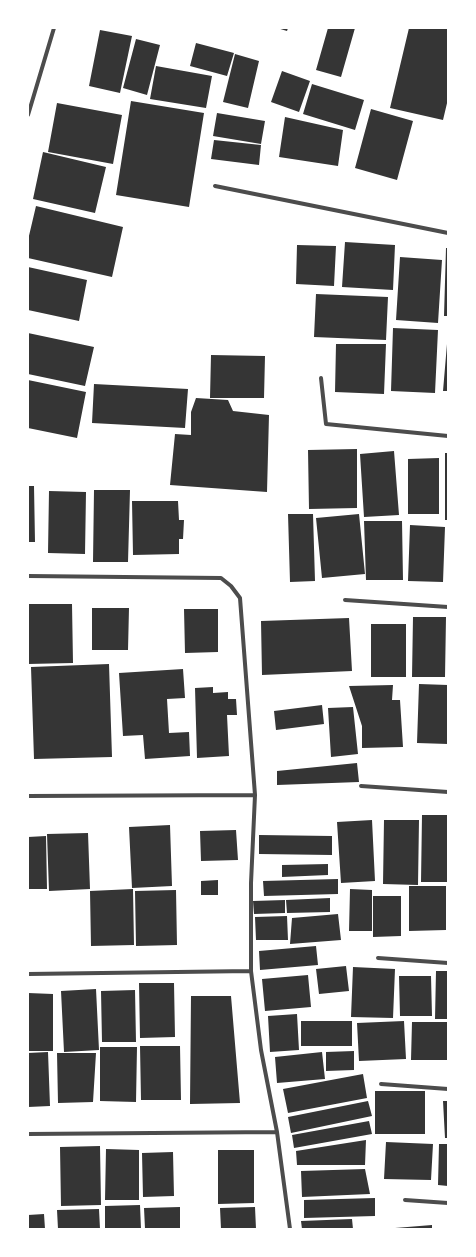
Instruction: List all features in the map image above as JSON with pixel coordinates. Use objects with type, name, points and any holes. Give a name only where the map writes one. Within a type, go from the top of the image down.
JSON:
[{"type":"street","points":[[28,114],[54,28]]},
{"type":"street","points":[[215,186],[448,233]]},
{"type":"street","points":[[321,378],[326,424],[448,436]]},
{"type":"street","points":[[28,576],[221,578],[231,586],[240,598],[254,795],[252,971],[260,1050],[276,1132],[290,1229]]},
{"type":"street","points":[[345,600],[448,607]]},
{"type":"street","points":[[361,786],[448,792]]},
{"type":"street","points":[[28,796],[254,795]]},
{"type":"street","points":[[378,958],[448,963]]},
{"type":"street","points":[[28,974],[252,971]]},
{"type":"street","points":[[381,1084],[448,1088]]},
{"type":"street","points":[[28,1134],[276,1132]]},
{"type":"street","points":[[406,1200],[448,1203]]},
{"type":"building","points":[[277,28],[288,28],[287,31]]},
{"type":"building","points":[[328,28],[355,28],[341,77],[316,70]]},
{"type":"building","points":[[409,28],[448,28],[448,99],[443,120],[390,108]]},
{"type":"building","points":[[100,30],[132,36],[120,93],[89,86]]},
{"type":"building","points":[[136,39],[160,45],[147,95],[123,88]]},
{"type":"building","points":[[196,43],[234,53],[227,76],[190,66]]},
{"type":"building","points":[[235,54],[259,61],[248,108],[223,102]]},
{"type":"building","points":[[156,66],[212,76],[206,108],[150,99]]},
{"type":"building","points":[[282,71],[310,81],[299,112],[271,102]]},
{"type":"building","points":[[312,84],[364,100],[355,130],[303,114]]},
{"type":"building","points":[[131,101],[204,113],[189,207],[116,195]]},
{"type":"building","points":[[57,103],[122,115],[113,164],[48,152]]},
{"type":"building","points":[[371,109],[413,121],[397,180],[355,168]]},
{"type":"building","points":[[217,113],[265,121],[261,144],[213,136]]},
{"type":"building","points":[[285,117],[343,130],[338,166],[279,157]]},
{"type":"building","points":[[214,140],[261,145],[259,165],[211,159]]},
{"type":"building","points":[[43,152],[106,167],[95,213],[33,199]]},
{"type":"building","points":[[36,206],[123,227],[112,277],[28,258],[28,240]]},
{"type":"building","points":[[345,242],[395,245],[393,290],[342,287]]},
{"type":"building","points":[[297,245],[336,246],[334,286],[296,284]]},
{"type":"building","points":[[446,248],[448,248],[448,316],[444,316]]},
{"type":"building","points":[[400,257],[442,260],[438,323],[396,320]]},
{"type":"building","points":[[28,267],[87,280],[79,321],[28,310]]},
{"type":"building","points":[[316,294],[388,297],[386,340],[314,337]]},
{"type":"building","points":[[393,328],[438,330],[435,393],[391,391]]},
{"type":"building","points":[[28,333],[94,347],[85,386],[28,374]]},
{"type":"building","points":[[336,344],[386,344],[384,394],[335,392]]},
{"type":"building","points":[[447,344],[448,391],[443,391]]},
{"type":"building","points":[[211,355],[265,356],[264,398],[210,398]]},
{"type":"building","points":[[28,380],[86,392],[77,438],[28,428]]},
{"type":"building","points":[[94,384],[188,389],[185,428],[92,423]]},
{"type":"building","points":[[196,398],[228,400],[233,411],[269,415],[267,492],[170,485],[175,434],[191,435],[191,412]]},
{"type":"building","points":[[357,449],[357,508],[309,509],[308,450]]},
{"type":"building","points":[[394,451],[399,515],[364,517],[360,454]]},
{"type":"building","points":[[445,453],[448,453],[448,520],[445,520]]},
{"type":"building","points":[[439,458],[439,514],[408,514],[408,459]]},
{"type":"building","points":[[28,486],[34,486],[35,542],[28,542]]},
{"type":"building","points":[[94,490],[130,490],[128,562],[93,562]]},
{"type":"building","points":[[49,491],[86,492],[85,554],[48,553]]},
{"type":"building","points":[[132,501],[178,501],[179,520],[184,520],[183,539],[179,539],[179,554],[133,555]]},
{"type":"building","points":[[288,514],[313,514],[315,581],[290,582]]},
{"type":"building","points":[[359,514],[365,574],[322,578],[316,518]]},
{"type":"building","points":[[364,521],[402,521],[403,580],[366,580]]},
{"type":"building","points":[[410,525],[445,527],[443,582],[408,581]]},
{"type":"building","points":[[28,604],[72,604],[73,663],[28,664]]},
{"type":"building","points":[[92,608],[129,608],[128,650],[92,650]]},
{"type":"building","points":[[184,609],[218,609],[218,652],[185,653]]},
{"type":"building","points":[[413,617],[446,617],[445,677],[412,677]]},
{"type":"building","points":[[349,618],[352,671],[262,675],[261,621]]},
{"type":"building","points":[[371,624],[406,624],[406,677],[371,677]]},
{"type":"building","points":[[109,664],[112,757],[34,759],[31,667]]},
{"type":"building","points":[[183,669],[185,698],[167,699],[169,733],[189,732],[190,756],[145,759],[143,735],[123,736],[119,673]]},
{"type":"building","points":[[419,684],[448,685],[448,744],[417,743]]},
{"type":"building","points":[[393,685],[392,700],[400,700],[403,747],[362,748],[362,726],[349,686]]},
{"type":"building","points":[[213,687],[213,693],[228,692],[228,699],[236,699],[237,715],[227,715],[229,756],[197,758],[195,688]]},
{"type":"building","points":[[322,705],[324,724],[276,730],[274,711]]},
{"type":"building","points":[[353,707],[358,754],[331,757],[328,708]]},
{"type":"building","points":[[357,763],[359,782],[277,785],[277,771]]},
{"type":"building","points":[[422,815],[448,815],[448,882],[421,882]]},
{"type":"building","points":[[372,820],[375,881],[341,883],[337,822]]},
{"type":"building","points":[[384,820],[419,820],[418,885],[383,884]]},
{"type":"building","points":[[170,825],[172,886],[132,888],[129,827]]},
{"type":"building","points":[[236,830],[238,860],[201,861],[200,831]]},
{"type":"building","points":[[88,833],[90,889],[49,891],[47,834]]},
{"type":"building","points":[[259,835],[332,836],[332,855],[259,854]]},
{"type":"building","points":[[46,836],[47,889],[28,889],[28,837]]},
{"type":"building","points":[[328,864],[328,875],[282,877],[282,865]]},
{"type":"building","points":[[338,879],[338,894],[264,896],[263,881]]},
{"type":"building","points":[[218,880],[218,895],[201,895],[201,881]]},
{"type":"building","points":[[409,886],[446,886],[446,930],[409,931]]},
{"type":"building","points":[[133,889],[134,945],[91,946],[90,891]]},
{"type":"building","points":[[350,889],[372,890],[372,931],[349,931]]},
{"type":"building","points":[[176,890],[177,945],[136,946],[135,891]]},
{"type":"building","points":[[373,896],[401,896],[401,936],[373,937]]},
{"type":"building","points":[[330,898],[330,912],[287,913],[286,900]]},
{"type":"building","points":[[285,900],[285,913],[254,914],[253,901]]},
{"type":"building","points":[[338,914],[341,940],[290,944],[292,918]]},
{"type":"building","points":[[287,916],[288,940],[256,940],[255,917]]},
{"type":"building","points":[[316,946],[318,965],[260,970],[259,951]]},
{"type":"building","points":[[346,966],[349,991],[319,994],[316,969]]},
{"type":"building","points":[[353,967],[395,969],[393,1018],[351,1017]]},
{"type":"building","points":[[436,971],[448,971],[448,1019],[435,1019]]},
{"type":"building","points":[[308,975],[311,1007],[265,1011],[262,979]]},
{"type":"building","points":[[399,976],[431,976],[432,1016],[400,1016]]},
{"type":"building","points":[[139,983],[174,983],[175,1037],[140,1038]]},
{"type":"building","points":[[96,989],[99,1050],[64,1052],[61,991]]},
{"type":"building","points":[[135,990],[136,1042],[102,1042],[101,991]]},
{"type":"building","points":[[28,993],[53,994],[53,1051],[28,1051]]},
{"type":"building","points":[[191,996],[231,996],[240,1103],[190,1104]]},
{"type":"building","points":[[297,1014],[299,1050],[270,1052],[268,1016]]},
{"type":"building","points":[[301,1021],[352,1021],[352,1046],[301,1046]]},
{"type":"building","points":[[404,1021],[406,1059],[359,1061],[357,1023]]},
{"type":"building","points":[[412,1022],[448,1022],[448,1060],[411,1060]]},
{"type":"building","points":[[140,1046],[180,1046],[181,1100],[141,1100]]},
{"type":"building","points":[[100,1047],[137,1047],[136,1102],[100,1101]]},
{"type":"building","points":[[354,1051],[354,1070],[326,1071],[326,1052]]},
{"type":"building","points":[[48,1052],[50,1106],[28,1107],[28,1053]]},
{"type":"building","points":[[322,1052],[325,1079],[277,1083],[275,1057]]},
{"type":"building","points":[[57,1053],[96,1053],[93,1102],[58,1103]]},
{"type":"building","points":[[363,1074],[367,1098],[288,1113],[283,1089]]},
{"type":"building","points":[[375,1091],[425,1091],[425,1134],[375,1134]]},
{"type":"building","points":[[368,1101],[372,1116],[291,1133],[288,1117]]},
{"type":"building","points":[[443,1101],[448,1101],[448,1138],[445,1138]]},
{"type":"building","points":[[369,1121],[372,1134],[294,1148],[292,1135]]},
{"type":"building","points":[[366,1140],[365,1165],[297,1165],[296,1151]]},
{"type":"building","points":[[386,1142],[433,1144],[431,1180],[384,1179]]},
{"type":"building","points":[[439,1144],[448,1144],[448,1186],[438,1185]]},
{"type":"building","points":[[100,1146],[101,1205],[61,1206],[60,1147]]},
{"type":"building","points":[[106,1149],[139,1150],[139,1200],[105,1200]]},
{"type":"building","points":[[218,1150],[254,1150],[254,1203],[218,1204]]},
{"type":"building","points":[[173,1152],[174,1196],[143,1197],[142,1153]]},
{"type":"building","points":[[365,1169],[370,1194],[302,1197],[301,1171]]},
{"type":"building","points":[[375,1198],[375,1216],[304,1218],[304,1200]]},
{"type":"building","points":[[140,1205],[141,1229],[105,1229],[105,1206]]},
{"type":"building","points":[[180,1207],[180,1229],[145,1229],[144,1208]]},
{"type":"building","points":[[255,1207],[256,1229],[221,1229],[220,1208]]},
{"type":"building","points":[[99,1209],[100,1229],[58,1229],[57,1210]]},
{"type":"building","points":[[44,1214],[45,1229],[28,1229],[28,1215]]},
{"type":"building","points":[[352,1219],[353,1229],[302,1229],[301,1221]]},
{"type":"building","points":[[432,1225],[432,1229],[395,1229],[395,1228]]}]
